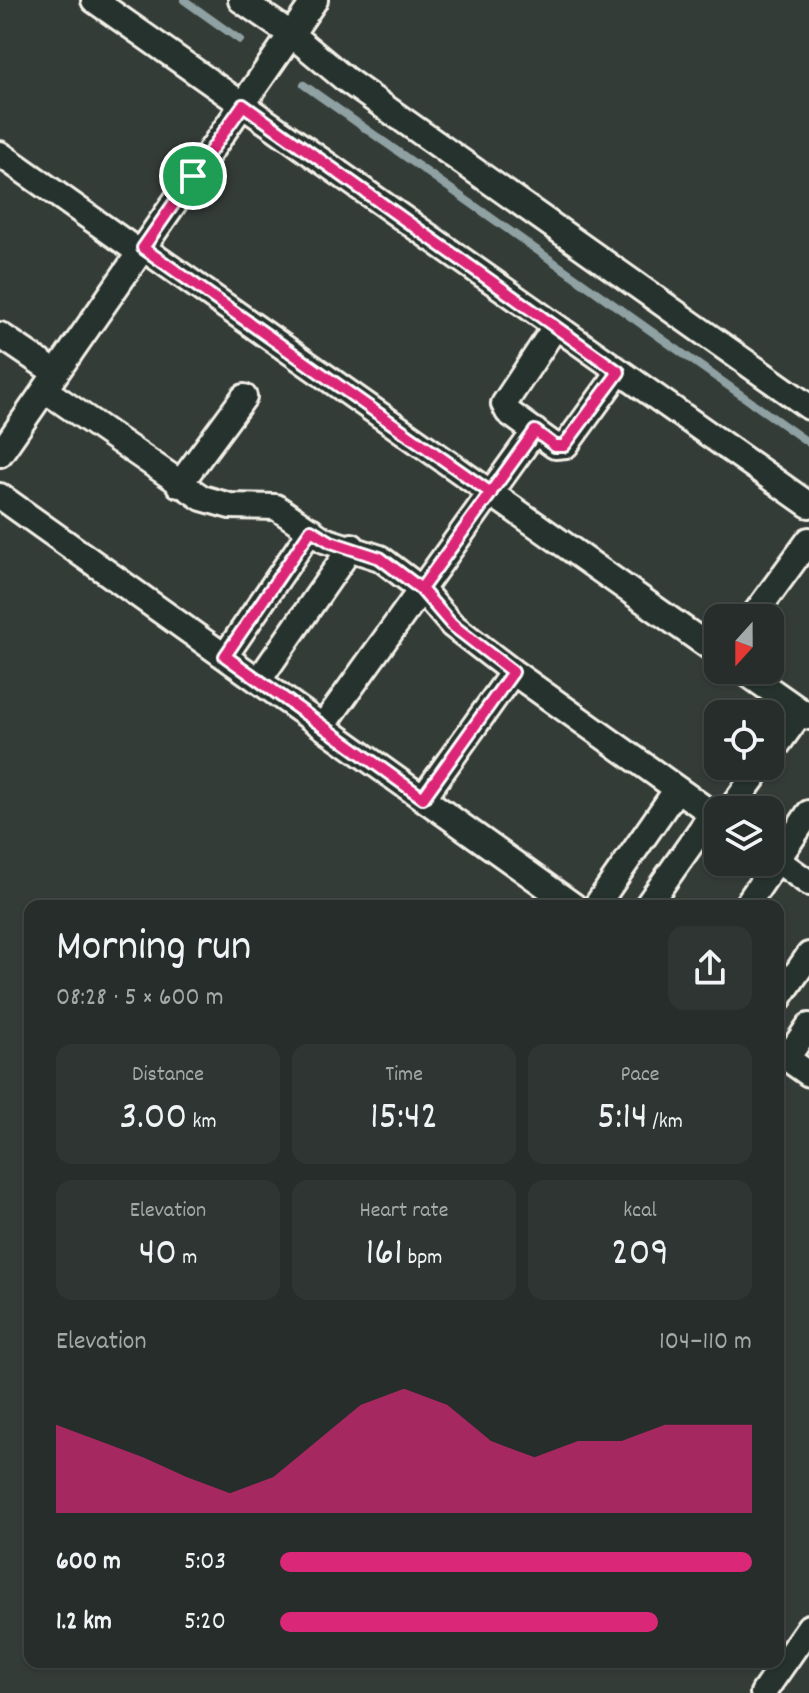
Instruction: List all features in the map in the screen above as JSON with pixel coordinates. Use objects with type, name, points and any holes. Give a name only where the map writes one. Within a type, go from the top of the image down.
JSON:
[{"type":"street","points":[[94,0],[809,505]]},
{"type":"street","points":[[241,0],[292,35],[345,79],[809,407]]},
{"type":"street","points":[[0,454],[315,0]]},
{"type":"street","points":[[0,154],[704,643]]},
{"type":"street","points":[[555,327],[504,404],[508,412],[555,446],[564,446],[619,372]]},
{"type":"street","points":[[0,335],[50,381],[179,485],[215,503],[276,507],[331,542],[352,546],[380,558],[421,589],[452,625],[513,672],[677,789],[704,805]]},
{"type":"street","points":[[179,485],[244,397]]},
{"type":"street","points":[[323,726],[535,431]]},
{"type":"street","points":[[0,496],[566,900]]},
{"type":"street","points":[[225,656],[311,530]]},
{"type":"street","points":[[762,604],[809,540]]},
{"type":"street","points":[[259,680],[352,546]]},
{"type":"street","points":[[423,798],[513,672]]},
{"type":"street","points":[[762,684],[805,714],[784,739]]},
{"type":"street","points":[[736,796],[750,780]]},
{"type":"street","points":[[600,900],[677,789]]},
{"type":"street","points":[[784,845],[809,813]]},
{"type":"street","points":[[652,900],[704,834]]},
{"type":"street","points":[[784,865],[809,883]]},
{"type":"street","points":[[750,900],[764,876]]},
{"type":"street","points":[[784,991],[809,955]]},
{"type":"street","points":[[784,1053],[809,1026]]},
{"type":"street","points":[[784,1056],[809,1074]]},
{"type":"street","points":[[784,1663],[809,1627]]},
{"type":"street","points":[[763,1693],[780,1668]]},
{"type":"waterway","points":[[184,0],[240,40]]},
{"type":"waterway","points":[[304,85],[809,443]]},
{"type":"route","points":[[193,176],[143,248],[491,493],[421,589],[380,558],[362,549],[324,540],[311,530],[225,656],[423,798],[513,672],[452,625],[421,589],[491,493],[535,431],[555,446],[564,446],[619,372],[243,105],[193,176]]}]
